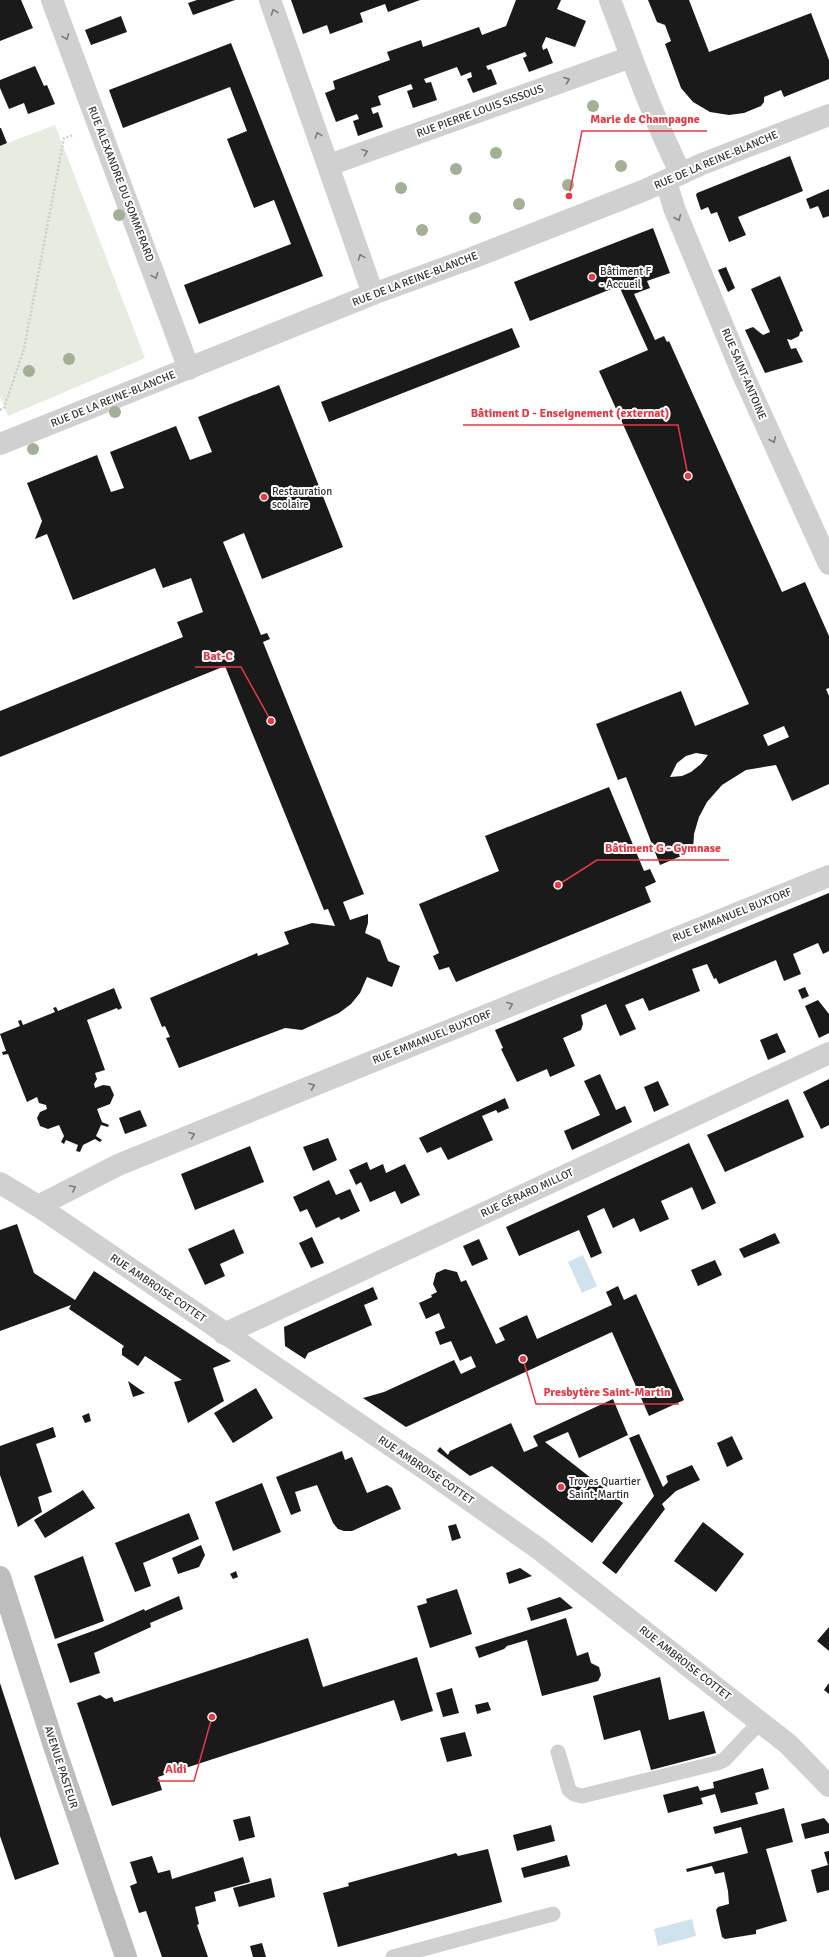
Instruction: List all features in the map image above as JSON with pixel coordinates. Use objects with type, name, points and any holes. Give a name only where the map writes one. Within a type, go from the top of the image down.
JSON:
[{"type":"main road","name":"AVENUE PASTEUR","points":[[0,1577],[57,1756],[126,1957]]},
{"type":"street","name":"RUE ALEXANDRE DU SOMMERARD","points":[[52,0],[189,369]]},
{"type":"street","points":[[270,0],[373,294]]},
{"type":"street","name":"RUE SAINT-ANTOINE","points":[[610,0],[631,57],[670,153],[673,177],[674,208],[744,377],[829,564]]},
{"type":"street","name":"RUE PIERRE LOUIS SISSOUS","points":[[329,165],[631,57]]},
{"type":"street","name":"RUE DE LA REINE-BLANCHE","points":[[0,444],[373,294],[472,258],[829,115]]},
{"type":"street","name":"RUE EMMANUEL BUXTORF","points":[[38,1206],[118,1165],[829,876]]},
{"type":"street","name":"RUE GÉRARD MILLOT","points":[[224,1334],[829,1052]]},
{"type":"street","name":"RUE AMBROISE COTTET","points":[[0,1183],[38,1206],[224,1334],[428,1471],[539,1549],[788,1744],[829,1786]]},
{"type":"lane","points":[[558,1752],[569,1790],[574,1794],[582,1796],[717,1763],[724,1760],[760,1722]]},
{"type":"lane","points":[[393,1957],[553,1914]]},
{"type":"path","points":[[0,410],[4,408],[24,349],[64,138],[77,134]]},
{"type":"shaded area","points":[[55,125],[145,358],[8,416],[0,397],[0,146]]},
{"type":"water","points":[[583,1255],[597,1286],[582,1293],[568,1262]]},
{"type":"water","points":[[692,1919],[696,1936],[658,1946],[654,1929]]},
{"type":"building","points":[[0,0],[21,0],[33,28],[0,41]]},
{"type":"building","points":[[197,0],[235,0],[193,15],[188,3]]},
{"type":"building","points":[[291,0],[420,0],[388,12],[385,4],[360,13],[363,22],[330,34],[327,25],[303,34]]},
{"type":"building","points":[[516,0],[561,0],[557,9],[586,21],[575,47],[546,37],[542,46],[543,50],[547,48],[553,63],[529,72],[523,58],[527,56],[525,52],[486,66],[488,70],[491,69],[497,84],[473,93],[467,79],[472,77],[471,72],[461,76],[457,67],[424,79],[426,83],[431,82],[437,100],[413,108],[407,91],[413,89],[411,84],[378,96],[381,105],[371,108],[373,114],[378,112],[383,127],[358,136],[353,121],[359,119],[357,114],[336,122],[325,93],[335,89],[333,81],[390,60],[387,52],[421,40],[423,47],[479,27],[482,35],[506,26]]},
{"type":"building","points":[[648,0],[689,0],[709,52],[811,13],[829,60],[829,79],[784,97],[781,90],[764,97],[764,102],[761,106],[744,113],[729,115],[710,112],[693,102],[681,88],[665,44],[671,41],[665,25],[657,22]]},
{"type":"building","points":[[121,16],[127,32],[91,45],[85,30]]},
{"type":"building","points":[[231,43],[323,276],[199,324],[184,285],[291,244],[274,200],[254,208],[227,139],[247,131],[230,87],[123,128],[109,90]]},
{"type":"building","points":[[35,66],[44,86],[47,85],[55,104],[28,114],[24,103],[9,109],[0,88],[0,80]]},
{"type":"building","points":[[0,128],[7,143],[0,146]]},
{"type":"building","points":[[790,156],[803,191],[738,217],[746,235],[729,242],[717,212],[711,214],[708,207],[701,210],[696,195],[697,193]]},
{"type":"building","points":[[829,189],[829,216],[823,218],[818,206],[810,209],[806,199]]},
{"type":"building","points":[[653,228],[670,273],[647,281],[650,288],[634,294],[655,340],[664,336],[667,342],[669,341],[782,592],[805,582],[829,636],[829,688],[826,689],[829,696],[829,784],[792,801],[776,765],[746,770],[722,785],[707,802],[699,817],[694,834],[693,851],[660,865],[626,777],[618,780],[596,724],[681,691],[695,726],[749,704],[599,371],[648,350],[619,286],[530,321],[514,282]],"holes":[[[784,726],[789,737],[768,746],[763,735]],[[696,753],[708,755],[701,764],[691,772],[682,776],[670,777],[677,763],[686,756]]]},
{"type":"building","points":[[726,267],[735,288],[728,292],[718,270]]},
{"type":"building","points":[[780,276],[803,331],[800,332],[799,336],[791,340],[787,339],[791,349],[796,348],[803,362],[765,373],[745,330],[753,327],[763,335],[770,332],[751,289]]},
{"type":"building","points":[[512,328],[520,347],[329,422],[321,402]]},
{"type":"building","points":[[279,385],[343,547],[262,579],[244,533],[223,542],[261,635],[267,633],[270,639],[263,642],[364,894],[343,902],[350,920],[368,914],[368,923],[365,933],[380,940],[388,961],[400,966],[392,987],[367,977],[360,993],[351,1004],[339,1013],[302,1030],[285,1028],[179,1068],[166,1038],[170,1037],[165,1026],[162,1027],[150,998],[257,953],[258,956],[289,944],[284,932],[312,923],[335,926],[328,909],[324,910],[225,666],[0,757],[0,711],[183,637],[177,622],[203,612],[191,578],[163,588],[155,568],[73,600],[47,534],[35,539],[42,521],[27,483],[97,455],[111,492],[124,488],[110,452],[176,426],[190,460],[212,452],[198,417]]},
{"type":"building","points":[[609,787],[644,871],[650,869],[656,882],[645,887],[651,902],[456,982],[449,967],[439,970],[433,956],[439,953],[419,904],[499,871],[485,836]]},
{"type":"building","points":[[829,893],[829,951],[823,954],[818,943],[793,954],[801,974],[784,981],[776,960],[719,984],[716,978],[714,979],[707,964],[692,969],[700,991],[649,1011],[643,998],[625,1005],[636,1029],[620,1036],[606,1004],[581,1015],[583,1024],[581,1030],[563,1038],[575,1066],[550,1077],[547,1069],[517,1082],[501,1049],[503,1048],[495,1030]]},
{"type":"building","points":[[805,987],[809,996],[802,999],[798,990]]},
{"type":"building","points":[[114,988],[122,1008],[118,1010],[117,1008],[87,1020],[105,1070],[95,1073],[97,1079],[94,1084],[95,1088],[103,1085],[110,1086],[114,1095],[110,1104],[97,1109],[102,1122],[109,1125],[108,1127],[101,1125],[96,1136],[102,1140],[100,1142],[95,1139],[83,1145],[80,1152],[76,1151],[78,1145],[66,1140],[64,1144],[61,1142],[64,1136],[59,1125],[48,1129],[40,1126],[37,1118],[40,1112],[47,1109],[46,1105],[39,1103],[37,1097],[27,1102],[8,1054],[3,1055],[2,1052],[6,1051],[0,1034],[20,1026],[18,1021],[21,1020],[23,1025],[55,1012],[53,1008],[56,1007],[58,1011]]},
{"type":"building","points":[[818,1000],[829,1014],[829,1033],[819,1038],[805,1006]]},
{"type":"building","points":[[777,1033],[786,1052],[768,1060],[760,1040]]},
{"type":"building","points":[[600,1074],[616,1110],[625,1106],[632,1122],[572,1150],[564,1131],[600,1115],[584,1081]]},
{"type":"building","points":[[829,1079],[829,1125],[821,1129],[803,1092]]},
{"type":"building","points":[[658,1081],[669,1105],[654,1112],[644,1087]]},
{"type":"building","points":[[505,1098],[509,1108],[498,1113],[496,1110],[482,1116],[493,1140],[448,1160],[441,1147],[427,1153],[419,1138]]},
{"type":"building","points":[[788,1099],[804,1137],[725,1172],[707,1135]]},
{"type":"building","points":[[140,1110],[147,1126],[125,1134],[119,1118]]},
{"type":"building","points":[[328,1138],[337,1160],[313,1171],[303,1147]]},
{"type":"building","points":[[689,1143],[716,1203],[702,1210],[692,1187],[661,1201],[669,1219],[640,1232],[634,1218],[613,1228],[604,1208],[587,1216],[602,1253],[591,1258],[579,1230],[519,1256],[506,1227]]},
{"type":"building","points":[[250,1146],[264,1182],[195,1210],[181,1174]]},
{"type":"building","points":[[367,1162],[370,1170],[383,1164],[386,1173],[405,1164],[420,1195],[401,1204],[395,1191],[370,1202],[361,1182],[356,1185],[349,1170]]},
{"type":"building","points":[[329,1180],[336,1195],[350,1189],[360,1211],[341,1220],[339,1217],[316,1228],[307,1209],[300,1212],[293,1197]]},
{"type":"building","points":[[17,1224],[34,1273],[75,1300],[94,1271],[231,1361],[213,1368],[224,1401],[188,1423],[174,1382],[182,1380],[145,1356],[138,1366],[122,1355],[122,1349],[124,1346],[69,1309],[71,1305],[0,1331],[0,1230]]},
{"type":"building","points":[[234,1229],[244,1253],[220,1264],[225,1276],[205,1285],[188,1249]]},
{"type":"building","points":[[775,1233],[780,1243],[744,1258],[739,1249]]},
{"type":"building","points":[[312,1237],[324,1263],[311,1268],[299,1243]]},
{"type":"building","points":[[479,1239],[488,1259],[472,1266],[463,1246]]},
{"type":"building","points":[[715,1260],[722,1275],[698,1286],[691,1270]]},
{"type":"building","points":[[445,1269],[457,1272],[461,1282],[466,1280],[496,1344],[505,1340],[499,1328],[527,1315],[537,1339],[612,1305],[606,1292],[618,1286],[624,1300],[636,1294],[684,1400],[649,1416],[612,1332],[406,1427],[363,1398],[384,1392],[454,1360],[461,1374],[476,1367],[471,1356],[460,1361],[451,1341],[440,1345],[435,1332],[445,1328],[439,1313],[426,1319],[419,1303],[432,1297],[431,1295],[437,1292],[433,1284],[436,1273]]},
{"type":"building","points":[[373,1287],[378,1299],[364,1305],[372,1325],[308,1353],[305,1359],[285,1346],[284,1327]]},
{"type":"building","points":[[128,1381],[145,1393],[133,1397]]},
{"type":"building","points":[[256,1388],[273,1418],[233,1443],[214,1413]]},
{"type":"building","points":[[613,1399],[628,1435],[579,1458],[568,1432],[545,1442],[623,1503],[592,1543],[492,1466],[470,1476],[437,1451],[440,1447],[448,1455],[450,1451],[511,1423],[524,1452],[538,1446],[533,1436]]},
{"type":"building","points":[[89,1413],[91,1421],[85,1423],[82,1416]]},
{"type":"building","points":[[53,1427],[56,1437],[36,1444],[52,1492],[38,1497],[42,1512],[18,1527],[0,1475],[0,1446]]},
{"type":"building","points":[[639,1434],[663,1487],[668,1482],[666,1476],[692,1465],[700,1480],[676,1491],[662,1504],[665,1509],[616,1574],[602,1563],[654,1496],[629,1438]]},
{"type":"building","points":[[732,1436],[743,1459],[727,1467],[717,1443]]},
{"type":"building","points":[[342,1451],[345,1460],[352,1457],[367,1493],[387,1485],[392,1488],[401,1509],[352,1531],[344,1531],[338,1529],[333,1523],[317,1485],[295,1492],[301,1511],[291,1515],[276,1477]]},
{"type":"building","points":[[262,1483],[281,1532],[233,1551],[215,1502]]},
{"type":"building","points":[[83,1490],[95,1508],[45,1538],[34,1520]]},
{"type":"building","points":[[189,1513],[199,1539],[143,1563],[151,1586],[135,1592],[115,1543]]},
{"type":"building","points":[[703,1522],[744,1554],[716,1592],[674,1561]]},
{"type":"building","points":[[456,1524],[461,1538],[452,1541],[448,1526]]},
{"type":"building","points":[[201,1545],[205,1555],[199,1567],[178,1574],[172,1558]]},
{"type":"building","points":[[83,1556],[104,1621],[55,1639],[34,1576]]},
{"type":"building","points":[[520,1568],[532,1576],[509,1584],[506,1573]]},
{"type":"building","points":[[236,1571],[238,1577],[233,1579],[230,1574]]},
{"type":"building","points":[[457,1589],[472,1634],[430,1648],[417,1606],[427,1603],[426,1599]]},
{"type":"building","points":[[179,1596],[183,1609],[150,1623],[151,1627],[94,1653],[100,1673],[70,1683],[57,1644],[101,1628],[144,1609],[145,1611]]},
{"type":"building","points":[[560,1597],[573,1608],[531,1621],[527,1608]]},
{"type":"building","points":[[566,1618],[577,1656],[588,1652],[591,1663],[599,1667],[601,1675],[598,1681],[542,1696],[527,1640],[507,1646],[504,1649],[479,1658],[475,1647]]},
{"type":"building","points":[[829,1627],[829,1651],[817,1641]]},
{"type":"building","points":[[308,1638],[323,1687],[417,1657],[433,1711],[401,1721],[394,1700],[158,1777],[162,1790],[112,1806],[77,1703],[100,1695],[106,1699],[112,1697],[114,1702]]},
{"type":"building","points":[[660,1677],[669,1720],[704,1711],[716,1753],[651,1770],[640,1730],[604,1740],[593,1696]]},
{"type":"building","points":[[0,1683],[59,1864],[15,1880],[0,1836]]},
{"type":"building","points":[[829,1683],[829,1694],[824,1690]]},
{"type":"building","points":[[452,1688],[459,1713],[443,1717],[436,1693]]},
{"type":"building","points":[[488,1702],[491,1710],[477,1714],[475,1705]]},
{"type":"building","points":[[465,1732],[472,1756],[447,1762],[440,1738]]},
{"type":"building","points":[[763,1768],[769,1789],[755,1793],[758,1804],[721,1813],[715,1794],[701,1798],[703,1804],[668,1813],[663,1795],[698,1786],[700,1791],[714,1788],[713,1782]]},
{"type":"building","points":[[784,1808],[793,1842],[766,1849],[787,1921],[756,1930],[756,1934],[725,1939],[722,1937],[716,1910],[718,1907],[729,1904],[724,1872],[715,1874],[712,1866],[687,1872],[686,1869],[748,1853],[741,1827],[715,1834],[713,1827]]},
{"type":"building","points":[[250,1816],[255,1837],[239,1841],[233,1820]]},
{"type":"building","points":[[824,1818],[829,1824],[829,1833],[805,1839],[801,1824]]},
{"type":"building","points":[[551,1825],[555,1841],[517,1851],[513,1835]]},
{"type":"building","points":[[488,1849],[502,1902],[338,1947],[323,1893],[349,1886],[348,1883],[456,1853],[458,1856]]},
{"type":"building","points":[[829,1851],[829,1890],[817,1893],[811,1870],[828,1865],[824,1852]]},
{"type":"building","points":[[567,1855],[570,1866],[524,1878],[521,1868]]},
{"type":"building","points":[[152,1856],[158,1873],[170,1870],[172,1879],[243,1857],[250,1882],[214,1892],[216,1901],[195,1907],[199,1924],[197,1925],[208,1957],[162,1957],[146,1911],[139,1913],[130,1886],[137,1883],[130,1862]]},
{"type":"building","points":[[271,1878],[275,1897],[239,1907],[233,1888]]},
{"type":"building","points":[[262,1943],[266,1957],[253,1957],[250,1946]]},
{"type":"place","name":"Marie de Champagne","points":[[569,196]]},
{"type":"place","name":"Bâtiment F - Accueil","points":[[592,277]]},
{"type":"place","name":"Bâtiment D - Enseignement (externat)","points":[[688,476]]},
{"type":"place","name":"Restauration scolaire","points":[[264,497]]},
{"type":"place","name":"Bat-C","points":[[271,721]]},
{"type":"place","name":"Bâtiment G - Gymnase","points":[[558,885]]},
{"type":"place","name":"Presbytère Saint-Martin","points":[[523,1359]]},
{"type":"place","name":"Troyes Quartier Saint-Martin","points":[[561,1487]]},
{"type":"place","name":"Aldi","points":[[212,1717]]}]
